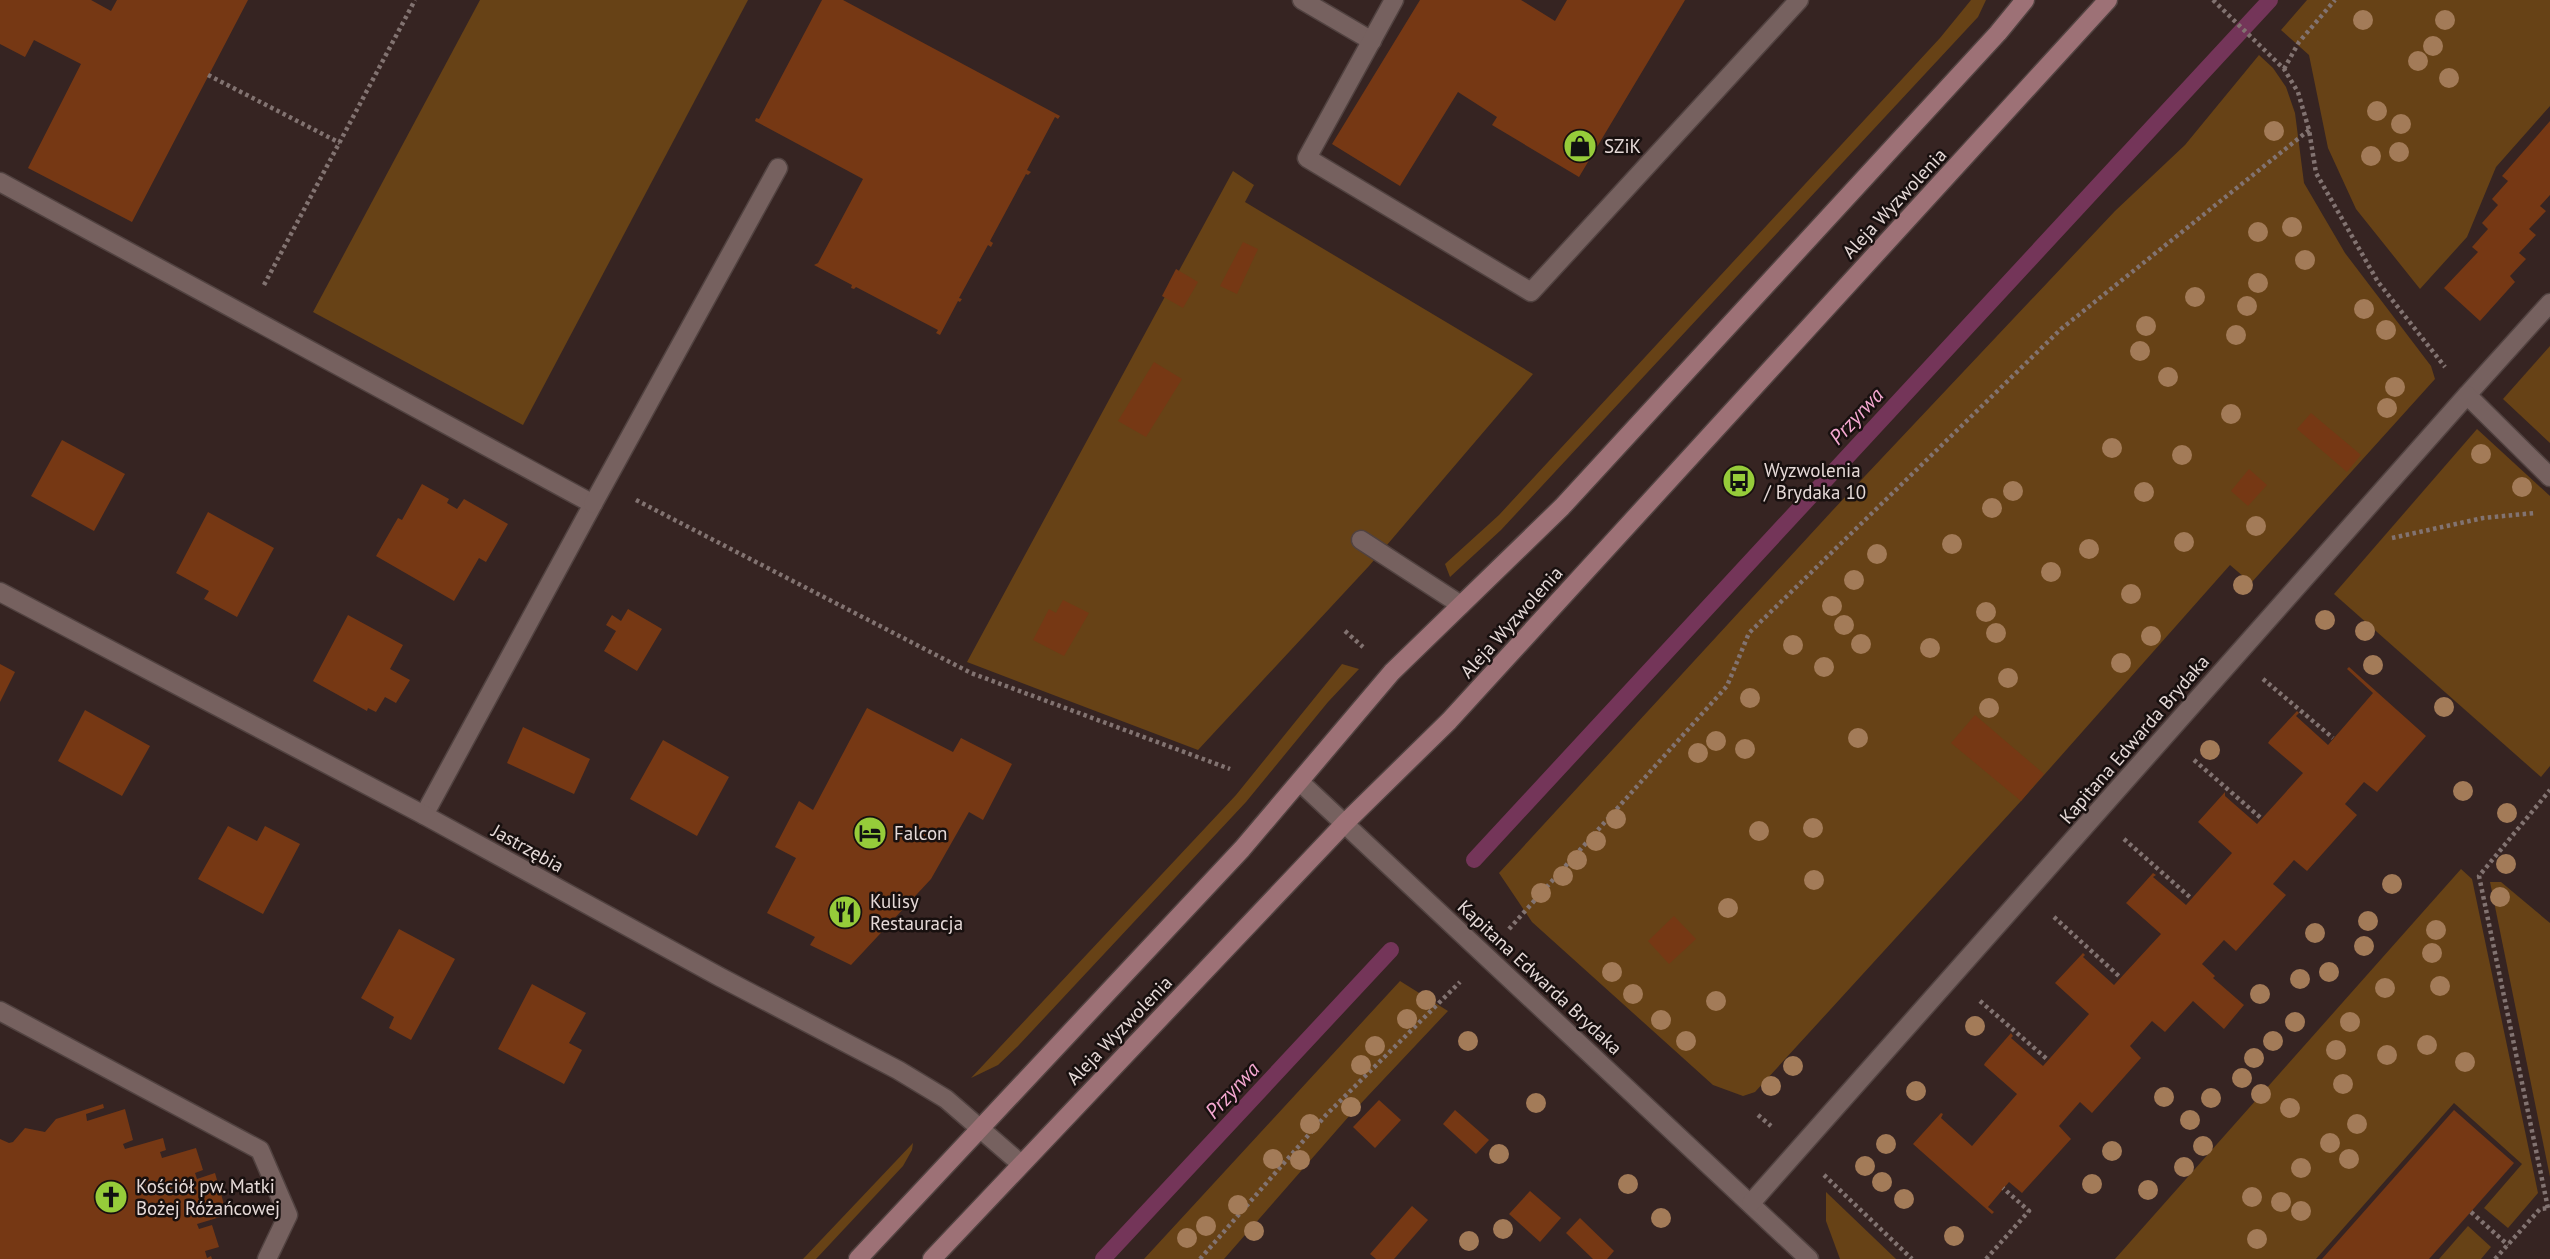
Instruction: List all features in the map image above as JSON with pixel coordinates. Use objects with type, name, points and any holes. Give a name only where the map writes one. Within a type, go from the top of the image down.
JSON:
[{"type":"main road","name":"Aleja Wyzwolenia","points":[[858,1259],[1241,849],[1392,672],[1562,507],[1998,33],[2025,0]]},
{"type":"main road","name":"Aleja Wyzwolenia","points":[[932,1259],[1345,823],[1449,721],[2108,0]]},
{"type":"street","points":[[1302,0],[1371,41]]},
{"type":"street","points":[[1394,0],[1307,158],[1531,292],[1799,0]]},
{"type":"street","points":[[424,815],[778,168]]},
{"type":"street","points":[[0,182],[593,504]]},
{"type":"street","name":"Kapitana Edwarda Brydaka","points":[[1751,1203],[2550,303]]},
{"type":"street","points":[[2467,395],[2550,477]]},
{"type":"street","points":[[1361,540],[1461,605]]},
{"type":"street","name":"Jastrzębia","points":[[0,592],[424,815],[719,977],[898,1070],[946,1099],[1021,1164]]},
{"type":"street","name":"Kapitana Edwarda Brydaka","points":[[1300,782],[1809,1259]]},
{"type":"street","points":[[0,1011],[260,1150],[288,1215],[267,1259]]},
{"type":"path","points":[[248,317],[415,0]]},
{"type":"path","points":[[2213,0],[2281,64],[2298,92],[2309,130],[2316,173],[2378,282],[2467,395]]},
{"type":"path","points":[[2284,69],[2300,43],[2335,0]]},
{"type":"path","points":[[208,75],[340,144]]},
{"type":"path","points":[[1512,925],[1727,687],[1749,633],[2061,330],[2309,130]]},
{"type":"path","points":[[2381,541],[2483,518],[2537,513]]},
{"type":"path","points":[[971,673],[1230,769]]},
{"type":"path","points":[[2261,678],[2333,738]]},
{"type":"path","points":[[2191,757],[2262,819]]},
{"type":"path","points":[[2495,1259],[2540,1209],[2549,1208],[2479,876],[2550,790]]},
{"type":"path","points":[[2121,837],[2192,899]]},
{"type":"path","points":[[2052,915],[2121,978]]},
{"type":"path","points":[[1200,1259],[1326,1115],[1457,985]]},
{"type":"path","points":[[1978,1000],[2048,1060]]},
{"type":"path","points":[[1758,1115],[1798,1149],[1912,1259]]},
{"type":"path","points":[[1986,1259],[2029,1211],[2003,1188]]},
{"type":"path","points":[[2471,1212],[2508,1245]]},
{"type":"shaded area","points":[[480,0],[748,0],[523,425],[313,312]]},
{"type":"shaded area","points":[[1971,0],[1986,0],[1978,17],[1501,530],[1450,577],[1445,564],[1499,515],[1940,38]]},
{"type":"shaded area","points":[[2307,0],[2550,0],[2550,106],[2496,167],[2467,237],[2420,289],[2356,209],[2328,148],[2309,55],[2281,30]]},
{"type":"shaded area","points":[[2259,55],[2273,68],[2286,87],[2295,113],[2304,183],[2345,253],[2431,366],[2435,379],[2251,583],[2230,565],[2021,801],[1755,1092],[1743,1096],[1713,1085],[1532,922],[1499,873],[1832,511],[2115,211],[2185,145]]},
{"type":"shaded area","points":[[1233,171],[1254,185],[1245,202],[1533,374],[1369,566],[1198,750],[967,662]]},
{"type":"shaded area","points":[[2550,346],[2550,443],[2503,399]]},
{"type":"shaded area","points":[[2477,429],[2550,496],[2550,766],[2541,777],[2334,594]]},
{"type":"shaded area","points":[[1342,664],[1359,669],[1328,702],[1246,802],[1018,1046],[998,1065],[971,1078],[1236,795]]},
{"type":"shaded area","points":[[2461,869],[2472,879],[2538,1193],[2508,1228],[2484,1208],[2522,1164],[2454,1103],[2316,1259],[2115,1259]]},
{"type":"shaded area","points":[[2490,882],[2501,882],[2550,923],[2550,1177]]},
{"type":"shaded area","points":[[1400,981],[1448,1011],[1350,1115],[1224,1259],[1144,1259]]},
{"type":"shaded area","points":[[913,1143],[903,1166],[816,1259],[803,1259]]},
{"type":"shaded area","points":[[1826,1192],[1896,1259],[1840,1259],[1826,1221]]},
{"type":"shaded area","points":[[2468,1226],[2491,1247],[2481,1259],[2439,1259]]},
{"type":"building","points":[[0,0],[91,0],[111,11],[117,0],[248,0],[132,222],[28,168],[81,64],[34,40],[25,57],[0,44]]},
{"type":"building","points":[[822,0],[843,0],[1060,116],[1058,119],[1055,117],[1027,170],[1031,172],[1026,174],[990,241],[993,243],[991,247],[988,245],[959,298],[962,299],[958,301],[940,335],[936,333],[938,330],[856,287],[851,288],[852,285],[814,265],[818,263],[863,179],[755,121],[756,118],[759,119]]},
{"type":"building","points":[[1420,0],[1521,0],[1555,21],[1567,0],[1685,0],[1579,177],[1492,125],[1497,117],[1458,92],[1400,186],[1332,144]]},
{"type":"building","points":[[2550,121],[2550,195],[2540,206],[2546,211],[2529,229],[2536,235],[2519,253],[2526,259],[2510,276],[2515,282],[2480,321],[2444,288],[2478,252],[2472,247],[2488,229],[2482,223],[2498,205],[2492,199],[2508,181],[2502,176]]},
{"type":"building","points":[[1243,242],[1258,249],[1237,294],[1220,286]]},
{"type":"building","points":[[1176,269],[1198,282],[1183,308],[1162,296]]},
{"type":"building","points":[[1154,362],[1182,379],[1146,437],[1118,421]]},
{"type":"building","points":[[2311,413],[2361,455],[2347,472],[2297,429]]},
{"type":"building","points":[[62,440],[125,474],[94,531],[31,496]]},
{"type":"building","points":[[2249,469],[2267,485],[2248,506],[2231,491]]},
{"type":"building","points":[[422,484],[449,499],[447,503],[457,509],[464,499],[508,524],[486,562],[479,558],[454,601],[376,556],[398,518],[402,520]]},
{"type":"building","points":[[208,512],[274,548],[237,617],[204,599],[209,591],[176,573]]},
{"type":"building","points":[[1063,600],[1089,613],[1064,656],[1033,640],[1049,609],[1056,613]]},
{"type":"building","points":[[628,609],[662,629],[637,671],[604,651],[616,631],[606,625],[612,615],[621,621]]},
{"type":"building","points":[[348,615],[403,645],[390,669],[410,680],[396,703],[385,697],[376,712],[368,708],[367,711],[313,681]]},
{"type":"building","points":[[0,664],[15,672],[0,702]]},
{"type":"building","points":[[2349,667],[2426,736],[2377,792],[2364,782],[2345,804],[2357,815],[2307,871],[2294,860],[2273,884],[2286,895],[2236,951],[2224,940],[2202,964],[2215,976],[2213,978],[2244,1005],[2224,1029],[2193,1001],[2165,1032],[2152,1021],[2130,1046],[2141,1058],[2092,1113],[2080,1102],[2059,1126],[2071,1139],[2022,1193],[2009,1182],[1988,1207],[1994,1212],[1992,1214],[1913,1144],[1941,1113],[1941,1118],[1972,1146],[2017,1094],[1984,1065],[1985,1063],[2011,1033],[2011,1038],[2043,1066],[2089,1014],[2055,983],[2083,953],[2083,957],[2114,985],[2161,934],[2126,903],[2153,873],[2156,875],[2153,877],[2186,905],[2232,853],[2198,822],[2225,792],[2225,796],[2257,824],[2303,773],[2268,743],[2270,740],[2297,711],[2299,713],[2296,716],[2328,745],[2373,693],[2347,669]]},
{"type":"building","name":"Falcon","points":[[867,708],[953,752],[961,738],[1012,764],[983,820],[969,812],[931,879],[851,965],[810,945],[815,937],[767,913],[796,858],[775,847],[799,801],[813,810]]},
{"type":"building","points":[[85,710],[150,746],[122,796],[58,761]]},
{"type":"building","points":[[1975,715],[2044,774],[2021,801],[1951,743]]},
{"type":"building","points":[[523,727],[590,759],[574,794],[507,763]]},
{"type":"building","points":[[663,740],[729,777],[697,836],[630,799]]},
{"type":"building","points":[[228,826],[257,841],[265,826],[300,844],[263,914],[198,879]]},
{"type":"building","points":[[1674,916],[1696,939],[1669,964],[1648,941]]},
{"type":"building","points":[[399,929],[455,959],[411,1040],[389,1028],[394,1017],[361,998]]},
{"type":"building","points":[[532,984],[586,1013],[569,1043],[582,1050],[564,1084],[498,1049]]},
{"type":"building","points":[[1379,1100],[1401,1120],[1375,1148],[1353,1127]]},
{"type":"building","name":"Kościół pw. Matki Bożej Różańcowej","points":[[103,1104],[104,1108],[86,1114],[87,1121],[125,1109],[133,1140],[123,1144],[125,1149],[163,1138],[166,1150],[160,1152],[162,1158],[196,1148],[203,1170],[195,1173],[197,1179],[215,1173],[227,1215],[197,1224],[199,1229],[212,1225],[219,1247],[205,1251],[207,1258],[211,1256],[212,1259],[0,1259],[0,1139],[13,1142],[25,1128],[45,1132],[56,1119]]},
{"type":"building","points":[[1455,1110],[1489,1140],[1476,1154],[1443,1124]]},
{"type":"building","points":[[2454,1110],[2514,1163],[2429,1259],[2322,1259]]},
{"type":"building","points":[[1530,1191],[1561,1218],[1540,1242],[1509,1214]]},
{"type":"building","points":[[1412,1206],[1428,1220],[1394,1259],[1376,1259],[1370,1254]]},
{"type":"building","points":[[1580,1218],[1614,1251],[1607,1259],[1593,1259],[1566,1233]]},
{"type":"waterway","name":"Przyrwa","points":[[1474,860],[2270,0]]},
{"type":"waterway","name":"Przyrwa","points":[[1103,1259],[1391,950]]},
{"type":"place","name":"SZiK","points":[[1580,146]]},
{"type":"place","name":"Wyzwolenia / Brydaka 10","points":[[1739,481]]},
{"type":"place","name":"Falcon","points":[[870,833]]},
{"type":"place","name":"Kulisy Restauracja","points":[[845,912]]},
{"type":"place","name":"Kościół pw. Matki Bożej Różańcowej","points":[[111,1197]]}]
